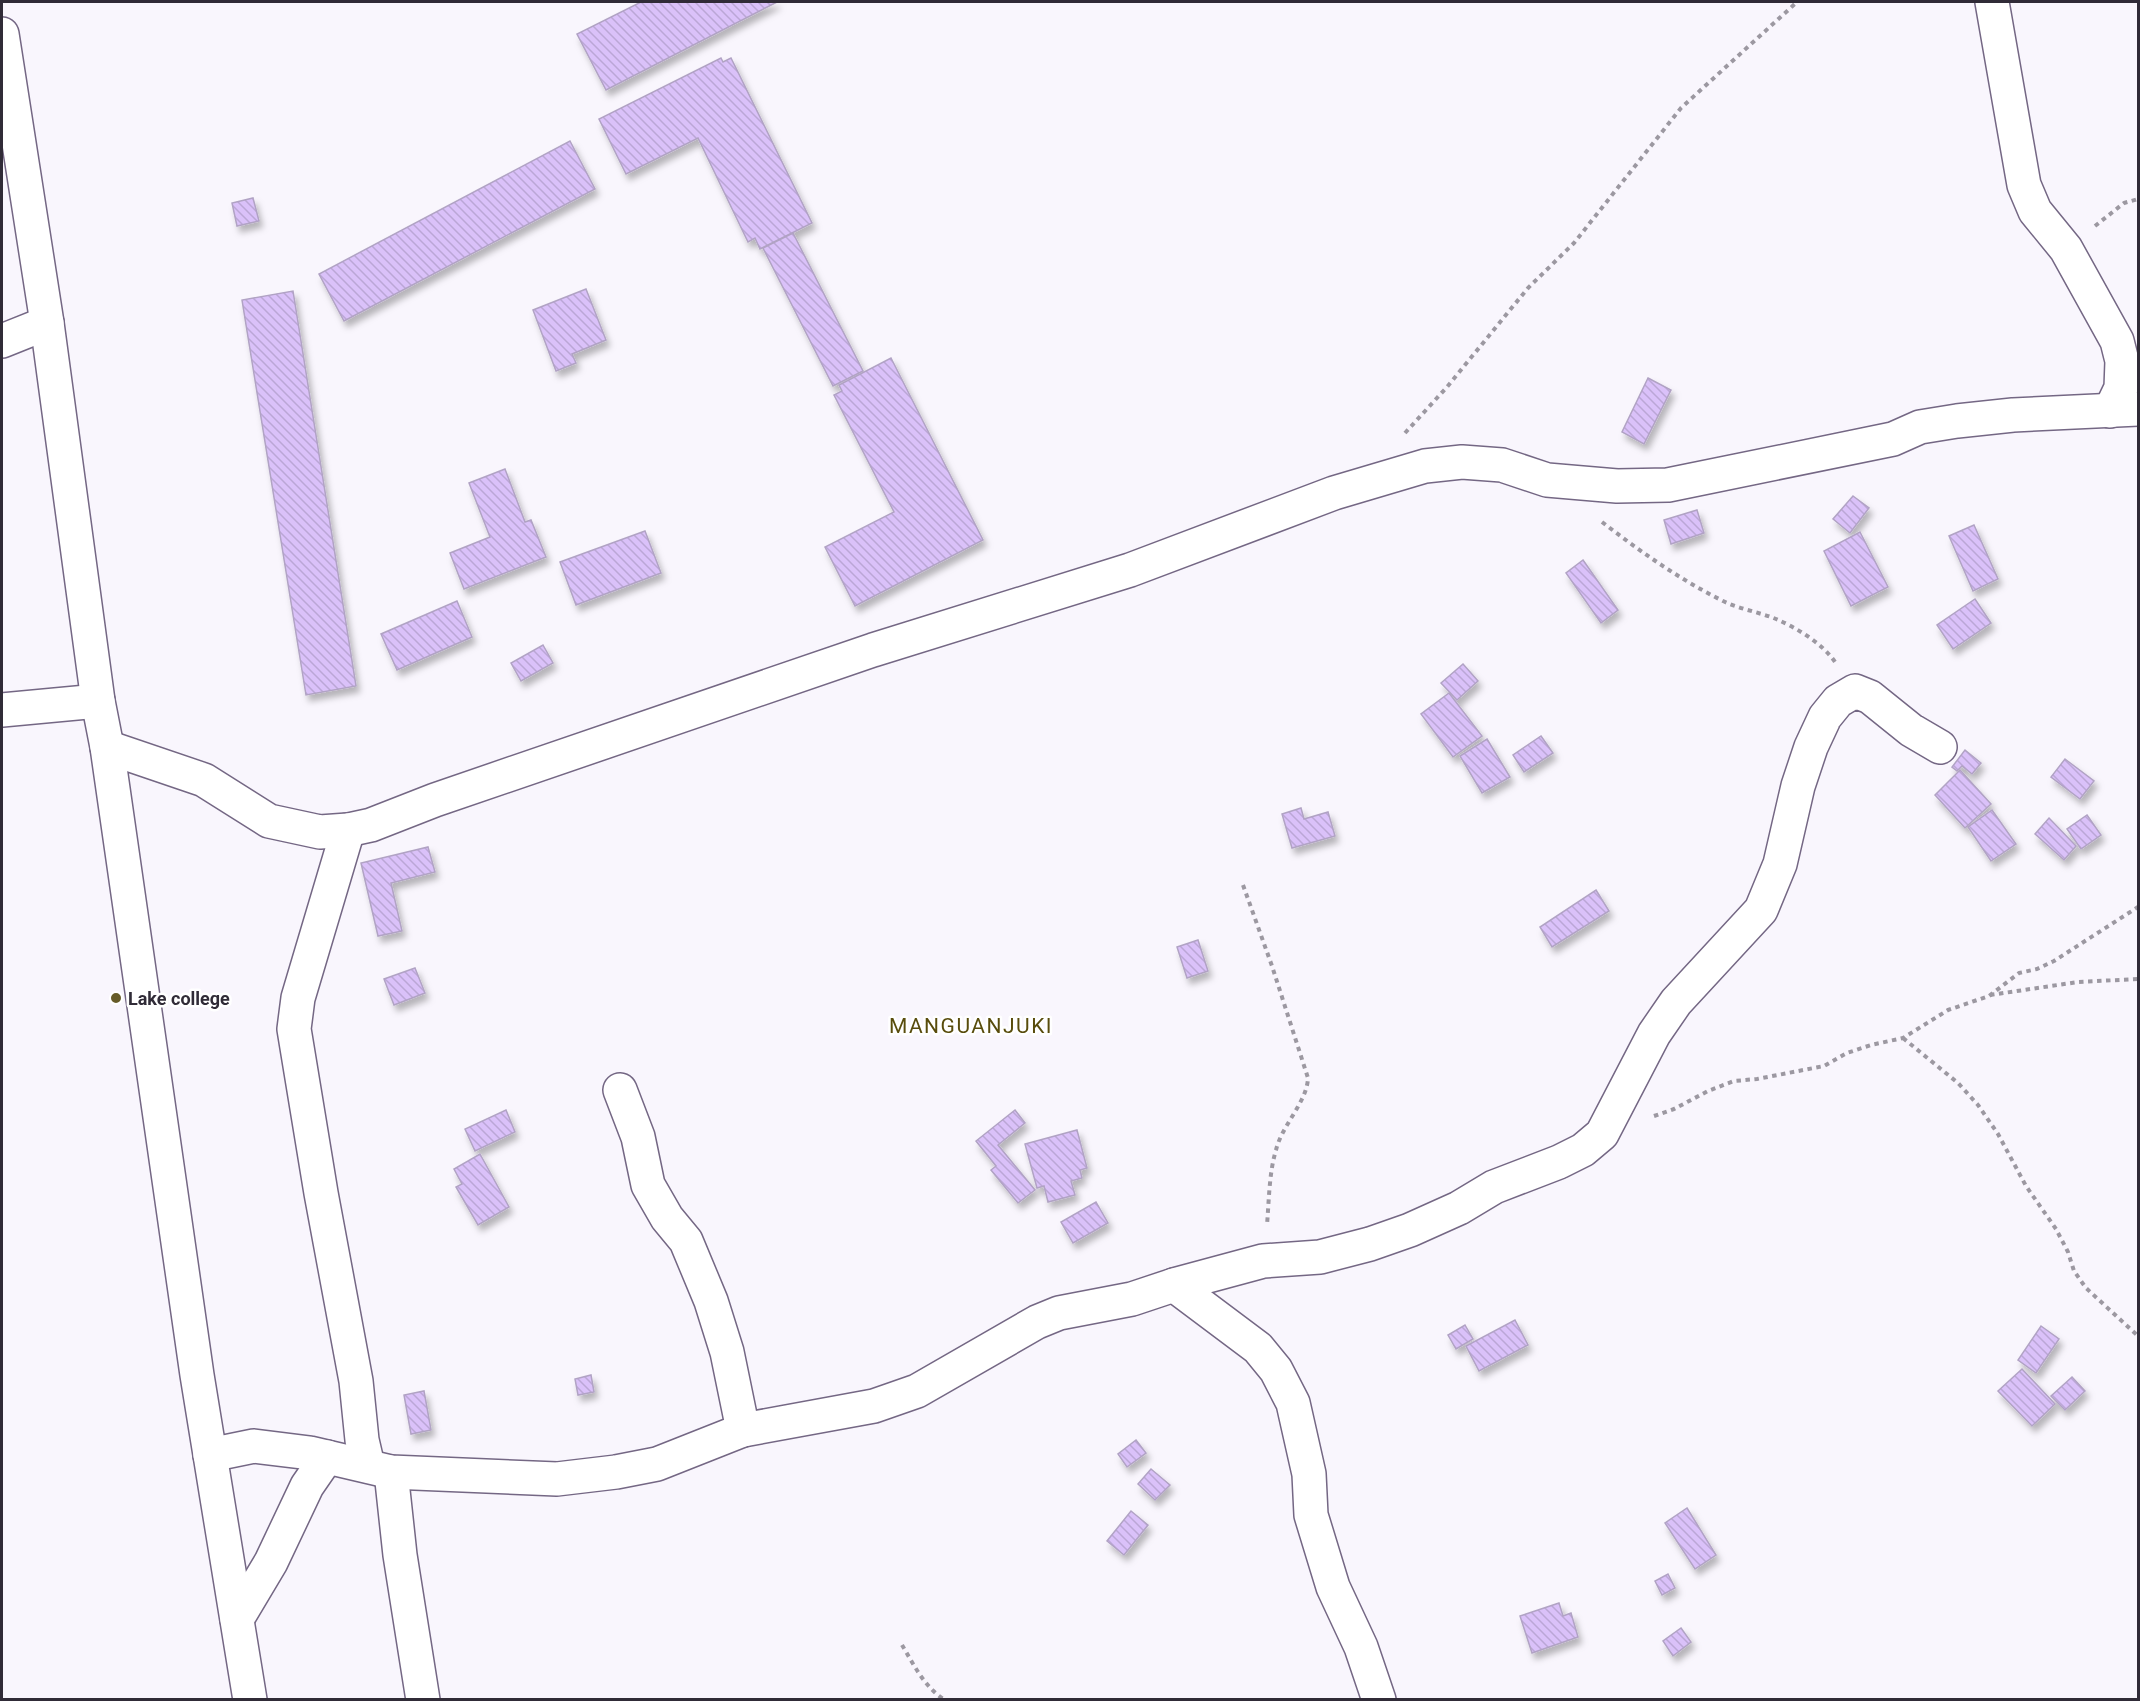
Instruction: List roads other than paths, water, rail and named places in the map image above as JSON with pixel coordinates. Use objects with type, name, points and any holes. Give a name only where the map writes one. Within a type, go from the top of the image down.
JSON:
[{"type":"street","points":[[107,747],[204,780],[269,820],[320,832],[348,830],[371,825],[435,800],[873,650],[1130,570],[1334,493],[1425,466],[1472,463],[1502,465],[1547,480],[1617,486],[1668,485],[1893,439],[1920,428],[1957,420],[2124,410],[2121,388],[2122,361],[2116,341],[2066,249],[2035,211],[2024,185],[1992,2]]},
{"type":"street","points":[[2,34],[47,323],[98,701],[107,747],[210,1455],[250,1700]]},
{"type":"street","points":[[2,341],[47,323]]},
{"type":"street","points":[[210,1455],[254,1446],[327,1457],[379,1469],[557,1479],[616,1472],[657,1464],[743,1430],[874,1406],[917,1392],[1037,1322],[1059,1313],[1132,1299],[1263,1261],[1320,1257],[1370,1244],[1410,1230],[1459,1208],[1494,1187],[1583,1150],[1602,1134],[1654,1034],[1676,1002],[1761,910],[1780,864],[1798,786],[1811,747],[1825,717],[1838,701],[1855,691],[1870,697],[1911,730],[1940,747]]},
{"type":"street","points":[[2,710],[98,701]]},
{"type":"street","points":[[348,830],[298,998],[294,1029],[321,1193],[356,1381],[362,1440],[379,1469],[399,1555],[423,1700]]},
{"type":"street","points":[[620,1090],[638,1137],[648,1185],[667,1218],[686,1241],[711,1301],[727,1352],[743,1430]]},
{"type":"street","points":[[1174,1285],[1258,1348],[1276,1370],[1293,1403],[1309,1474],[1311,1515],[1333,1587],[1361,1647],[1379,1700]]},
{"type":"street","points":[[237,1619],[271,1562],[307,1486],[327,1457]]},
{"type":"place","name":"Lake college","points":[[116,998]]},
{"type":"district","name":"MANGUANJUKI","points":[[971,1026]]}]
